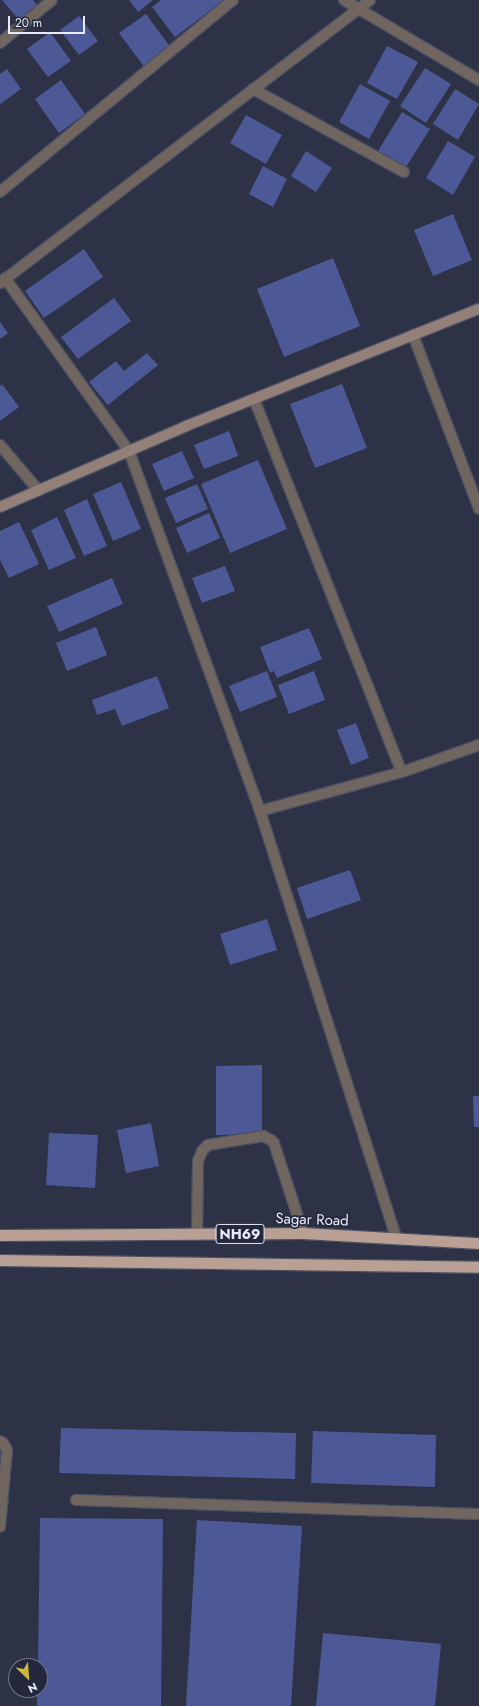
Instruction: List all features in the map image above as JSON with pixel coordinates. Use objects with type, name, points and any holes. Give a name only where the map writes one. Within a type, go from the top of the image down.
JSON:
[{"type":"highway","name":"Sagar Road","points":[[0,1235],[197,1235],[302,1233],[479,1243]]},
{"type":"highway","name":"NH69","points":[[0,1260],[479,1267]]},
{"type":"main road","points":[[0,507],[254,399],[479,309]]},
{"type":"street","points":[[0,43],[52,0]]},
{"type":"street","points":[[0,192],[233,0]]},
{"type":"street","points":[[344,0],[479,80]]},
{"type":"street","points":[[370,0],[3,281],[129,451],[260,811],[396,1238]]},
{"type":"street","points":[[253,90],[404,172]]},
{"type":"street","points":[[413,335],[479,509]]},
{"type":"street","points":[[254,399],[402,772]]},
{"type":"street","points":[[0,445],[39,491]]},
{"type":"street","points":[[260,811],[402,772],[479,745]]},
{"type":"street","points":[[197,1235],[198,1161],[202,1150],[208,1145],[264,1136],[271,1140],[274,1144],[302,1233]]},
{"type":"street","points":[[0,1441],[4,1443],[7,1450],[0,1527]]},
{"type":"street","points":[[76,1500],[479,1514]]},
{"type":"building","points":[[2,0],[33,0],[37,5],[20,21]]},
{"type":"building","points":[[129,0],[153,0],[138,12]]},
{"type":"building","points":[[161,0],[224,0],[175,37],[152,7]]},
{"type":"building","points":[[146,14],[171,48],[145,68],[119,33]]},
{"type":"building","points":[[79,16],[98,41],[79,55],[60,30]]},
{"type":"building","points":[[50,32],[71,61],[48,77],[27,49]]},
{"type":"building","points":[[387,46],[418,62],[397,99],[367,83]]},
{"type":"building","points":[[425,68],[451,84],[426,123],[400,106]]},
{"type":"building","points":[[7,69],[21,89],[0,104],[0,74]]},
{"type":"building","points":[[61,80],[85,114],[59,133],[35,99]]},
{"type":"building","points":[[360,84],[390,101],[369,139],[339,122]]},
{"type":"building","points":[[455,89],[479,104],[458,140],[433,124]]},
{"type":"building","points":[[402,112],[430,129],[406,167],[378,151]]},
{"type":"building","points":[[246,115],[282,135],[266,164],[230,143]]},
{"type":"building","points":[[448,141],[475,157],[453,195],[426,178]]},
{"type":"building","points":[[306,151],[332,168],[316,192],[291,176]]},
{"type":"building","points":[[263,166],[287,179],[273,207],[249,194]]},
{"type":"building","points":[[453,214],[472,260],[433,276],[414,230]]},
{"type":"building","points":[[84,249],[103,277],[44,318],[25,291]]},
{"type":"building","points":[[333,258],[360,326],[284,357],[257,289]]},
{"type":"building","points":[[114,298],[131,321],[78,359],[61,337]]},
{"type":"building","points":[[0,322],[8,333],[0,339]]},
{"type":"building","points":[[147,353],[158,365],[108,405],[89,382],[116,361],[124,371]]},
{"type":"building","points":[[2,384],[19,407],[0,421],[0,386]]},
{"type":"building","points":[[342,384],[367,448],[315,468],[290,404]]},
{"type":"building","points":[[229,431],[238,456],[204,469],[194,445]]},
{"type":"building","points":[[182,451],[194,478],[164,491],[152,464]]},
{"type":"building","points":[[258,460],[287,529],[230,553],[201,484]]},
{"type":"building","points":[[121,482],[141,529],[113,541],[93,494]]},
{"type":"building","points":[[197,484],[208,509],[176,523],[165,498]]},
{"type":"building","points":[[87,499],[107,546],[84,556],[64,510]]},
{"type":"building","points":[[209,513],[220,538],[187,553],[176,528]]},
{"type":"building","points":[[57,517],[76,558],[49,570],[31,530]]},
{"type":"building","points":[[19,522],[39,564],[9,578],[0,560],[0,531]]},
{"type":"building","points":[[225,566],[235,591],[202,603],[192,578]]},
{"type":"building","points":[[112,578],[123,604],[59,632],[47,606]]},
{"type":"building","points":[[96,627],[107,655],[67,671],[56,643]]},
{"type":"building","points":[[309,628],[322,659],[277,678],[274,671],[270,673],[260,647]]},
{"type":"building","points":[[267,671],[277,697],[240,712],[229,686]]},
{"type":"building","points":[[314,671],[325,700],[289,714],[278,685]]},
{"type":"building","points":[[157,676],[169,708],[122,726],[115,709],[97,715],[92,700]]},
{"type":"building","points":[[356,723],[369,758],[351,765],[337,730]]},
{"type":"building","points":[[350,870],[361,900],[307,919],[297,888]]},
{"type":"building","points":[[267,919],[277,950],[230,965],[220,934]]},
{"type":"building","points":[[262,1065],[262,1134],[216,1135],[216,1066]]},
{"type":"building","points":[[473,1096],[479,1096],[479,1127],[474,1127]]},
{"type":"building","points":[[151,1123],[159,1166],[126,1173],[117,1130]]},
{"type":"building","points":[[49,1133],[98,1135],[95,1188],[46,1185]]},
{"type":"building","points":[[61,1428],[296,1433],[295,1479],[59,1473]]},
{"type":"building","points":[[313,1431],[436,1435],[435,1487],[311,1483]]},
{"type":"building","points":[[40,1518],[163,1519],[161,1706],[37,1706],[37,1698],[48,1698],[48,1658],[38,1658]]},
{"type":"building","points":[[197,1520],[302,1526],[291,1706],[186,1706]]},
{"type":"building","points":[[323,1633],[441,1644],[435,1706],[316,1706]]}]
